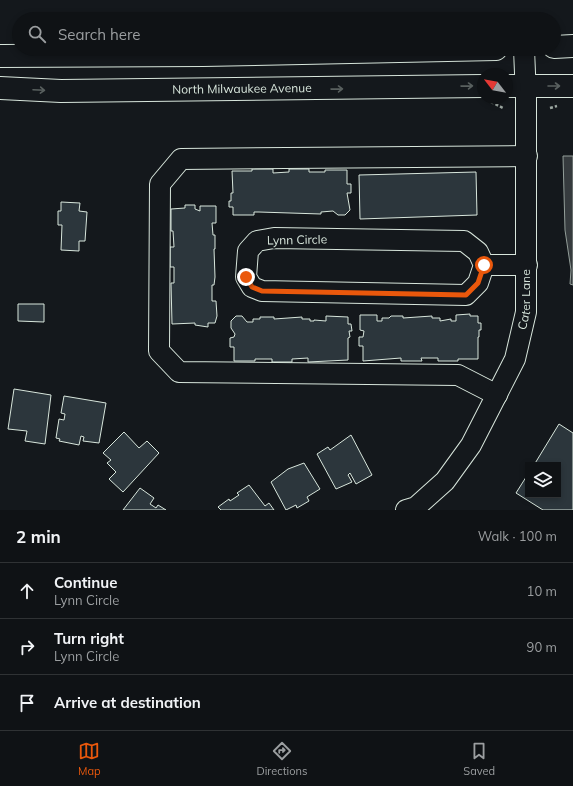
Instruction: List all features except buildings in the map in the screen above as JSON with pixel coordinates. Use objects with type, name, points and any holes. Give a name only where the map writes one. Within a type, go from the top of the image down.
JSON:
[{"type":"main road","points":[[561,47],[573,46]]},
{"type":"main road","points":[[0,56],[12,56]]},
{"type":"main road","name":"North Milwaukee Avenue","points":[[0,88],[68,91],[477,86]]},
{"type":"main road","points":[[516,86],[573,86]]},
{"type":"street","name":"Cater Lane","points":[[406,510],[416,506],[445,481],[471,445],[515,359],[526,312],[527,156],[516,86],[522,56]]},
{"type":"street","points":[[497,395],[458,375],[179,372],[159,351],[160,184],[181,159],[527,156]]},
{"type":"street","name":"Lynn Circle","points":[[274,238],[464,241],[478,252],[484,265],[478,283],[466,295],[262,291],[252,287],[246,277],[248,251],[257,241],[274,238]]},
{"type":"street","points":[[484,265],[527,265]]},
{"type":"shaded area","points":[[563,156],[573,156],[573,285],[570,284],[571,270],[565,230]]},
{"type":"route","points":[[246,277],[252,287],[262,291],[466,295],[478,283],[484,265]]}]
